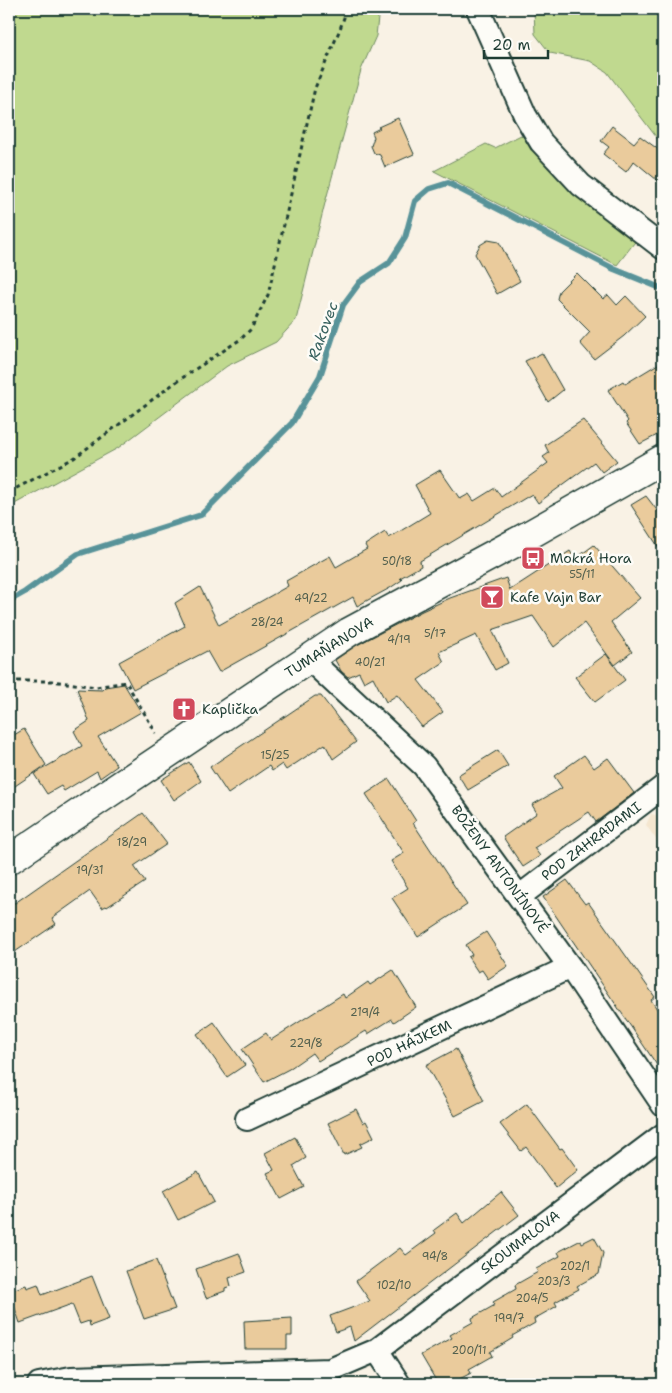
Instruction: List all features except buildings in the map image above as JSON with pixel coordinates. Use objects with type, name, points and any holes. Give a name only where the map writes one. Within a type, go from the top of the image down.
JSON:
[{"type":"street","points":[[478,9],[525,115],[540,142],[581,185],[663,248]]},
{"type":"street","name":"TUMAŇANOVA","points":[[9,860],[348,632],[514,543],[663,459]]},
{"type":"street","name":"BOŽENY ANTONÍNOVÉ","points":[[308,658],[424,766],[520,896],[663,1105]]},
{"type":"street","name":"POD ZAHRADAMI","points":[[520,896],[663,787]]},
{"type":"street","name":"POD HÁJKEM","points":[[247,1119],[570,967]]},
{"type":"street","name":"SKOUMALOVA","points":[[39,1384],[71,1378],[330,1370],[377,1350],[663,1135]]},
{"type":"street","points":[[377,1350],[400,1384]]},
{"type":"path","points":[[9,492],[74,458],[141,407],[252,330],[268,295],[315,88],[347,9]]},
{"type":"path","points":[[9,680],[52,681],[96,686],[126,682],[170,753]]},
{"type":"shaded area","points":[[651,814],[663,817],[663,861],[657,854],[660,845],[646,825]]},
{"type":"green space","points":[[9,9],[379,9],[376,36],[361,70],[296,320],[276,342],[227,366],[118,448],[9,507]]},
{"type":"green space","points":[[534,9],[663,9],[663,146],[607,72],[590,61],[550,53],[535,34]]},
{"type":"green space","points":[[521,135],[587,200],[638,238],[617,265],[434,171],[486,144],[495,148]]},
{"type":"waterway","name":"Rakovec","points":[[9,601],[25,592],[78,554],[201,515],[292,423],[320,376],[343,305],[360,282],[389,263],[405,238],[415,201],[429,189],[448,183],[614,269],[663,289]]},
{"type":"place","name":"Mokrá Hora","points":[[533,558]]},
{"type":"place","name":"Kafe Vajn Bar","points":[[492,597]]},
{"type":"place","name":"Kaplička","points":[[184,709]]}]
